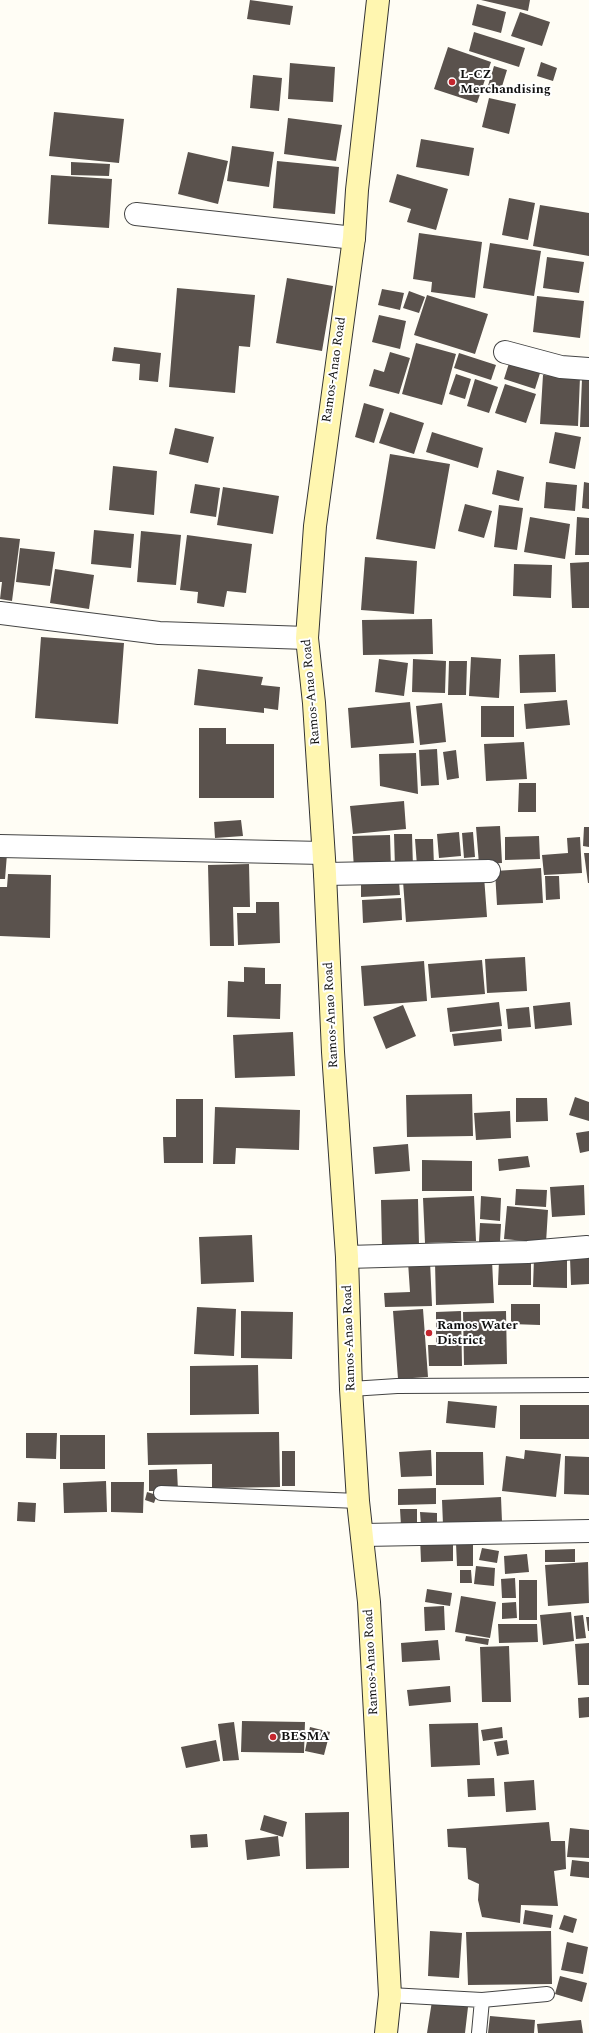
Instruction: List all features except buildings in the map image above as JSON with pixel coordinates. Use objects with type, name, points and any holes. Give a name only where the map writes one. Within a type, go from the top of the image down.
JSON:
[{"type":"main road","name":"Ramos-Anao Road","points":[[378,0],[357,190],[354,238],[314,526],[307,638],[314,703],[324,863],[333,1052],[348,1257],[350,1389],[358,1501],[363,1535],[369,1602],[390,1995],[386,2033]]},
{"type":"street","points":[[136,214],[354,238]]},
{"type":"street","points":[[505,352],[547,364],[589,369]]},
{"type":"street","points":[[0,613],[159,633],[307,638]]},
{"type":"street","points":[[0,846],[489,871]]},
{"type":"street","points":[[348,1257],[528,1252],[587,1247]]},
{"type":"street","points":[[363,1535],[589,1531]]},
{"type":"lane","points":[[350,1389],[397,1386],[589,1386]]},
{"type":"lane","points":[[161,1493],[358,1501]]},
{"type":"lane","points":[[390,1995],[482,2000],[547,1994]]},
{"type":"lane","points":[[479,2033],[482,2000]]},
{"type":"place","name":"L-CZ Merchandising","points":[[452,82]]},
{"type":"place","name":"Ramos Water District","points":[[429,1333]]},
{"type":"place","name":"BESMA","points":[[273,1737]]}]
